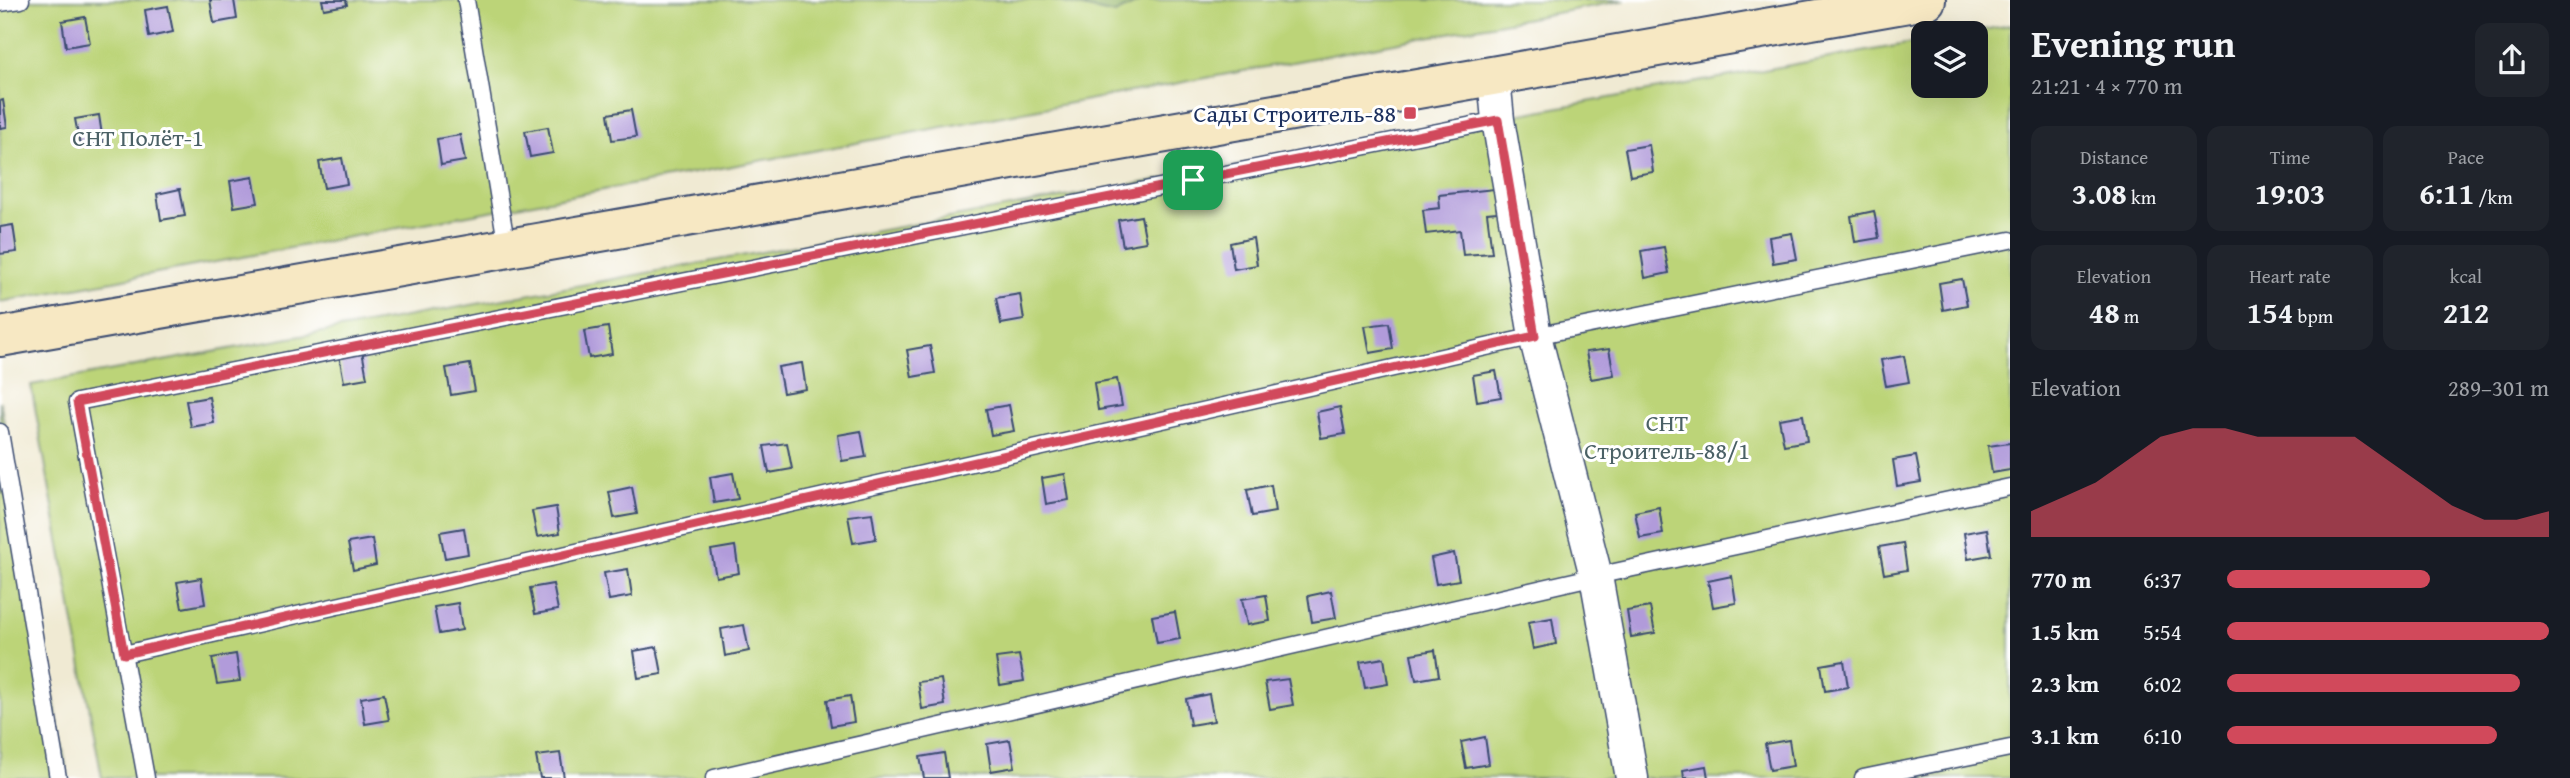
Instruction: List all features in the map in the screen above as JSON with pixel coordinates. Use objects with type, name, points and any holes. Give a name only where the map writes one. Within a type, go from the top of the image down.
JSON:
[{"type":"street","points":[[0,337],[1494,78],[1926,0]]},
{"type":"street","points":[[1494,78],[1498,120],[1535,336],[1597,576],[1632,778]]},
{"type":"lane","points":[[0,3],[21,0]]},
{"type":"lane","points":[[466,0],[507,248]]},
{"type":"lane","points":[[146,778],[77,402],[1498,120]]},
{"type":"lane","points":[[124,654],[1535,336],[2010,240]]},
{"type":"lane","points":[[0,432],[58,778]]},
{"type":"lane","points":[[714,778],[1597,576],[2010,487]]},
{"type":"lane","points":[[1863,778],[2010,748]]},
{"type":"green space","name":"СНТ Полёт-1","points":[[0,0],[1626,0],[0,302]]},
{"type":"green space","points":[[1050,0],[1143,0],[1115,14]]},
{"type":"green space","name":"СНТ Строитель-88/1","points":[[2010,25],[2010,778],[102,778],[31,385],[1911,43],[1911,98],[1988,98],[1988,29]]},
{"type":"green space","points":[[0,401],[68,778],[0,778]]},
{"type":"building","points":[[210,0],[234,0],[237,19],[214,23]]},
{"type":"building","points":[[322,0],[346,0],[347,5],[324,9]]},
{"type":"building","points":[[168,6],[173,32],[149,37],[145,10]]},
{"type":"building","points":[[85,17],[90,43],[66,47],[62,21]]},
{"type":"building","points":[[3,100],[7,127],[0,128],[0,101]]},
{"type":"building","points":[[631,110],[636,137],[612,140],[608,114]]},
{"type":"building","points":[[99,115],[103,142],[80,146],[75,119]]},
{"type":"building","points":[[548,127],[553,153],[530,157],[525,131]]},
{"type":"building","points":[[460,135],[465,161],[441,165],[437,139]]},
{"type":"building","points":[[1649,145],[1653,172],[1630,176],[1625,149]]},
{"type":"building","points":[[342,158],[347,184],[324,188],[319,162]]},
{"type":"building","points":[[253,177],[258,203],[234,207],[230,181]]},
{"type":"building","points":[[180,189],[185,216],[161,220],[157,194]]},
{"type":"building","points":[[1494,189],[1497,212],[1487,213],[1492,253],[1463,255],[1460,230],[1426,234],[1423,210],[1440,208],[1439,195]]},
{"type":"building","points":[[1874,211],[1879,238],[1855,242],[1851,216]]},
{"type":"building","points":[[1141,216],[1146,242],[1123,246],[1118,220]]},
{"type":"building","points":[[13,225],[17,252],[0,254],[0,227]]},
{"type":"building","points":[[1792,233],[1797,259],[1773,263],[1769,237]]},
{"type":"building","points":[[1253,238],[1257,265],[1234,269],[1230,243]]},
{"type":"building","points":[[1664,247],[1669,273],[1645,278],[1641,251]]},
{"type":"building","points":[[1962,279],[1967,305],[1943,310],[1939,283]]},
{"type":"building","points":[[1020,294],[1024,320],[1001,324],[996,298]]},
{"type":"building","points":[[1389,323],[1393,349],[1370,353],[1365,326]]},
{"type":"building","points":[[608,327],[612,354],[589,358],[584,331]]},
{"type":"building","points":[[930,346],[935,373],[912,377],[907,350]]},
{"type":"building","points":[[1609,349],[1614,375],[1591,379],[1586,352]]},
{"type":"building","points":[[362,351],[367,378],[344,382],[339,355]]},
{"type":"building","points":[[1904,356],[1909,382],[1886,386],[1881,360]]},
{"type":"building","points":[[802,363],[806,389],[783,393],[778,367]]},
{"type":"building","points":[[470,364],[475,391],[451,395],[446,368]]},
{"type":"building","points":[[1496,371],[1501,397],[1477,401],[1473,375]]},
{"type":"building","points":[[1117,379],[1122,406],[1098,410],[1094,383]]},
{"type":"building","points":[[209,397],[214,423],[191,427],[186,401]]},
{"type":"building","points":[[1009,405],[1014,431],[991,435],[986,409]]},
{"type":"building","points":[[1340,407],[1345,434],[1321,438],[1317,412]]},
{"type":"building","points":[[1803,415],[1807,441],[1784,445],[1779,419]]},
{"type":"building","points":[[861,431],[866,457],[842,461],[838,435]]},
{"type":"building","points":[[787,443],[792,469],[769,473],[764,446]]},
{"type":"building","points":[[2010,443],[2010,470],[1992,473],[1988,446]]},
{"type":"building","points":[[1916,456],[1921,482],[1897,486],[1893,460]]},
{"type":"building","points":[[733,473],[738,499],[714,503],[710,477]]},
{"type":"building","points":[[1065,474],[1069,500],[1046,504],[1042,478]]},
{"type":"building","points":[[1271,485],[1275,512],[1252,516],[1247,490]]},
{"type":"building","points":[[632,487],[637,514],[614,518],[609,492]]},
{"type":"building","points":[[556,507],[560,533],[537,537],[532,511]]},
{"type":"building","points":[[1659,507],[1663,534],[1640,538],[1635,512]]},
{"type":"building","points":[[872,513],[876,539],[853,543],[848,516]]},
{"type":"building","points":[[464,528],[468,554],[445,558],[440,532]]},
{"type":"building","points":[[1987,529],[1991,555],[1968,559],[1964,533]]},
{"type":"building","points":[[372,539],[376,565],[353,570],[348,543]]},
{"type":"building","points":[[1903,543],[1907,570],[1884,574],[1879,547]]},
{"type":"building","points":[[735,546],[739,573],[716,577],[711,550]]},
{"type":"building","points":[[1454,553],[1459,580],[1436,584],[1431,558]]},
{"type":"building","points":[[628,569],[632,596],[609,600],[604,573]]},
{"type":"building","points":[[1732,576],[1736,603],[1713,607],[1708,581]]},
{"type":"building","points":[[201,578],[205,604],[182,608],[177,582]]},
{"type":"building","points":[[553,584],[558,610],[535,614],[530,588]]},
{"type":"building","points":[[1331,591],[1336,618],[1312,622],[1308,596]]},
{"type":"building","points":[[1266,595],[1270,621],[1247,625],[1242,599]]},
{"type":"building","points":[[458,603],[462,630],[439,634],[434,607]]},
{"type":"building","points":[[1650,607],[1655,633],[1631,637],[1627,611]]},
{"type":"building","points":[[1175,612],[1180,639],[1157,643],[1152,616]]},
{"type":"building","points":[[1552,618],[1556,644],[1533,649],[1528,622]]},
{"type":"building","points":[[744,625],[749,651],[725,656],[721,629]]},
{"type":"building","points":[[657,647],[662,674],[638,678],[634,651]]},
{"type":"building","points":[[1435,650],[1439,676],[1416,680],[1411,654]]},
{"type":"building","points":[[236,654],[240,681],[217,684],[212,658]]},
{"type":"building","points":[[1019,655],[1024,681],[1000,685],[996,658]]},
{"type":"building","points":[[1384,658],[1388,684],[1365,688],[1360,662]]},
{"type":"building","points":[[1844,661],[1848,687],[1825,691],[1821,665]]},
{"type":"building","points":[[941,679],[945,705],[922,709],[918,682]]},
{"type":"building","points":[[1288,679],[1293,705],[1270,709],[1265,682]]},
{"type":"building","points":[[384,694],[389,720],[365,724],[361,698]]},
{"type":"building","points":[[1209,694],[1214,721],[1190,725],[1186,699]]},
{"type":"building","points":[[850,696],[854,722],[831,726],[827,700]]},
{"type":"building","points":[[1485,737],[1489,764],[1466,768],[1461,742]]},
{"type":"building","points":[[1010,740],[1015,767],[991,771],[987,744]]},
{"type":"building","points":[[1789,740],[1793,766],[1770,770],[1765,744]]},
{"type":"building","points":[[560,753],[564,778],[540,778],[536,756]]},
{"type":"building","points":[[944,753],[948,778],[924,778],[920,757]]},
{"type":"building","points":[[1706,766],[1708,778],[1684,778],[1683,770]]},
{"type":"place","name":"Сады Строитель-88","points":[[1410,113]]},
{"type":"route","points":[[1498,120],[1535,336],[124,654],[77,402],[1193,180],[1498,120]]}]
